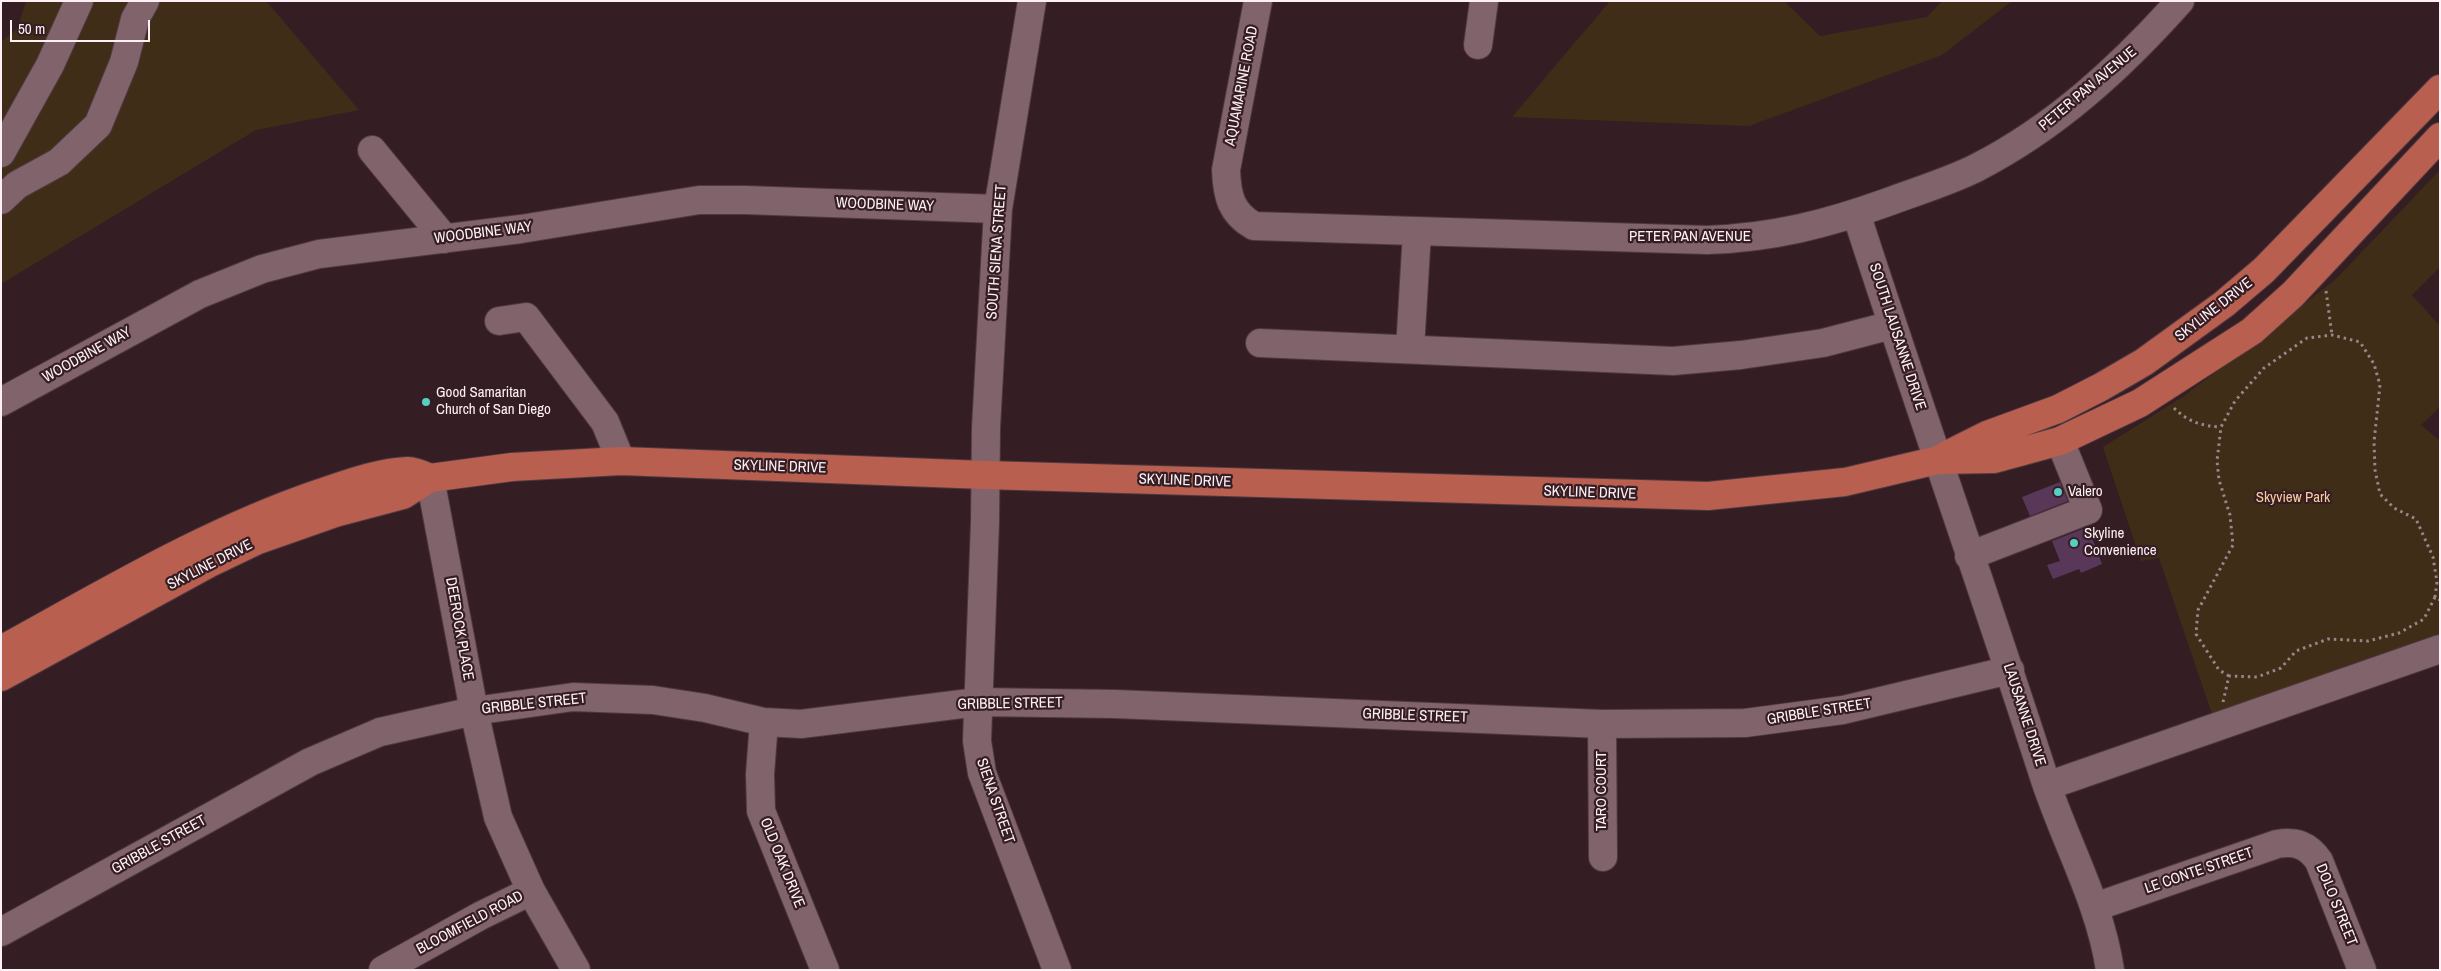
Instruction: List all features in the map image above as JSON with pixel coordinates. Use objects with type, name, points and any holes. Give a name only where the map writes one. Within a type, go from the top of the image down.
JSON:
[{"type":"main road","name":"SKYLINE DRIVE","points":[[1938,460],[1987,435],[2058,409],[2101,387],[2144,362],[2224,304],[2264,270],[2440,89]]},
{"type":"main road","name":"SKYLINE DRIVE","points":[[1,677],[208,564],[258,540],[336,513],[403,495],[430,478],[512,467],[622,460],[985,475],[1708,496],[1845,482],[1938,460],[1994,459],[2060,441],[2140,403],[2252,331],[2293,294],[2440,137]]},
{"type":"main road","name":"SKYLINE DRIVE","points":[[1,650],[194,545],[282,506],[339,486],[388,474],[410,471],[430,478]]},
{"type":"street","points":[[1,153],[50,65],[79,1]]},
{"type":"street","points":[[1,200],[17,185],[59,162],[98,125],[124,62],[136,19],[145,1]]},
{"type":"street","name":"SOUTH SIENA STREET","points":[[985,475],[998,209],[1032,1]]},
{"type":"street","name":"AQUAMARINE ROAD","points":[[1226,170],[1258,1]]},
{"type":"street","points":[[1478,45],[1484,1]]},
{"type":"street","name":"PETER PAN AVENUE","points":[[1226,170],[1226,193],[1241,218],[1254,226],[1417,232],[1730,239],[1785,233],[1856,213],[1974,169],[2027,138],[2066,111],[2114,71],[2180,1]]},
{"type":"street","points":[[372,150],[445,239]]},
{"type":"street","name":"WOODBINE WAY","points":[[1,402],[148,321],[231,280],[262,269],[319,254],[516,230],[699,200],[998,209]]},
{"type":"street","name":"SOUTH LAUSANNE DRIVE","points":[[1856,213],[1938,460]]},
{"type":"street","points":[[1410,349],[1417,232]]},
{"type":"street","points":[[499,321],[526,317],[605,422],[622,460]]},
{"type":"street","points":[[1260,343],[1673,361],[1741,355],[1823,343],[1892,325]]},
{"type":"street","points":[[1970,556],[2088,510],[2060,441]]},
{"type":"street","name":"LAUSANNE DRIVE","points":[[1938,460],[2010,670],[2047,786],[2095,907],[2106,946],[2110,970]]},
{"type":"street","name":"SIENA STREET","points":[[985,475],[977,741],[982,774],[1057,970]]},
{"type":"street","name":"DEEROCK PLACE","points":[[430,478],[474,711],[498,817],[531,891],[576,970]]},
{"type":"street","points":[[2047,786],[2440,649]]},
{"type":"street","name":"GRIBBLE STREET","points":[[1,932],[310,762],[380,732],[474,711],[573,697],[653,700],[705,708],[764,722],[801,724],[978,702],[1115,704],[1602,724],[1746,723],[1843,710],[2010,670]]},
{"type":"street","name":"OLD OAK DRIVE","points":[[764,722],[760,774],[761,811],[825,970]]},
{"type":"street","name":"TARO COURT","points":[[1602,724],[1603,857]]},
{"type":"street","name":"LE CONTE STREET","points":[[2095,907],[2277,844],[2292,842],[2303,845]]},
{"type":"street","name":"DOLO STREET","points":[[2303,845],[2313,852],[2319,861],[2362,970]]},
{"type":"street","name":"BLOOMFIELD ROAD","points":[[383,970],[480,916],[531,891]]},
{"type":"path","points":[[2326,291],[2332,335]]},
{"type":"path","points":[[2332,335],[2360,342],[2374,364],[2380,385],[2374,442],[2375,470],[2380,494],[2394,508],[2416,519],[2433,557],[2437,582],[2435,597],[2424,619],[2399,633],[2368,641],[2328,639],[2296,651],[2281,668],[2257,677],[2229,676],[2219,670],[2196,634],[2198,610],[2233,545],[2230,515],[2219,480],[2217,461],[2221,427],[2235,401],[2264,368],[2307,338],[2332,335]]},
{"type":"path","points":[[2172,406],[2184,418],[2202,426],[2221,427]]},
{"type":"path","points":[[2435,597],[2440,600]]},
{"type":"path","points":[[2229,676],[2223,702],[2230,722]]},
{"type":"green space","points":[[26,1],[266,1],[359,110],[256,130],[1,284],[1,42],[17,29]]},
{"type":"green space","points":[[1610,1],[1784,1],[1820,36],[1927,17],[1942,1],[2012,1],[1942,55],[1749,126],[1512,117]]},
{"type":"green space","name":"Skyview Park","points":[[2440,170],[2440,267],[2412,295],[2440,326],[2440,407],[2421,425],[2440,441],[2440,641],[2214,720],[2159,558],[2141,561],[2103,447],[2184,396],[2335,280]]},
{"type":"building","points":[[2060,482],[2068,501],[2030,516],[2022,497]]},
{"type":"building","points":[[2088,527],[2102,564],[2081,573],[2079,569],[2053,579],[2047,565],[2060,561],[2052,541]]},
{"type":"place","name":"Good Samaritan Church of San Diego","points":[[426,402]]},
{"type":"place","name":"Valero","points":[[2058,492]]},
{"type":"place","name":"Skyline Convenience","points":[[2074,543]]}]
